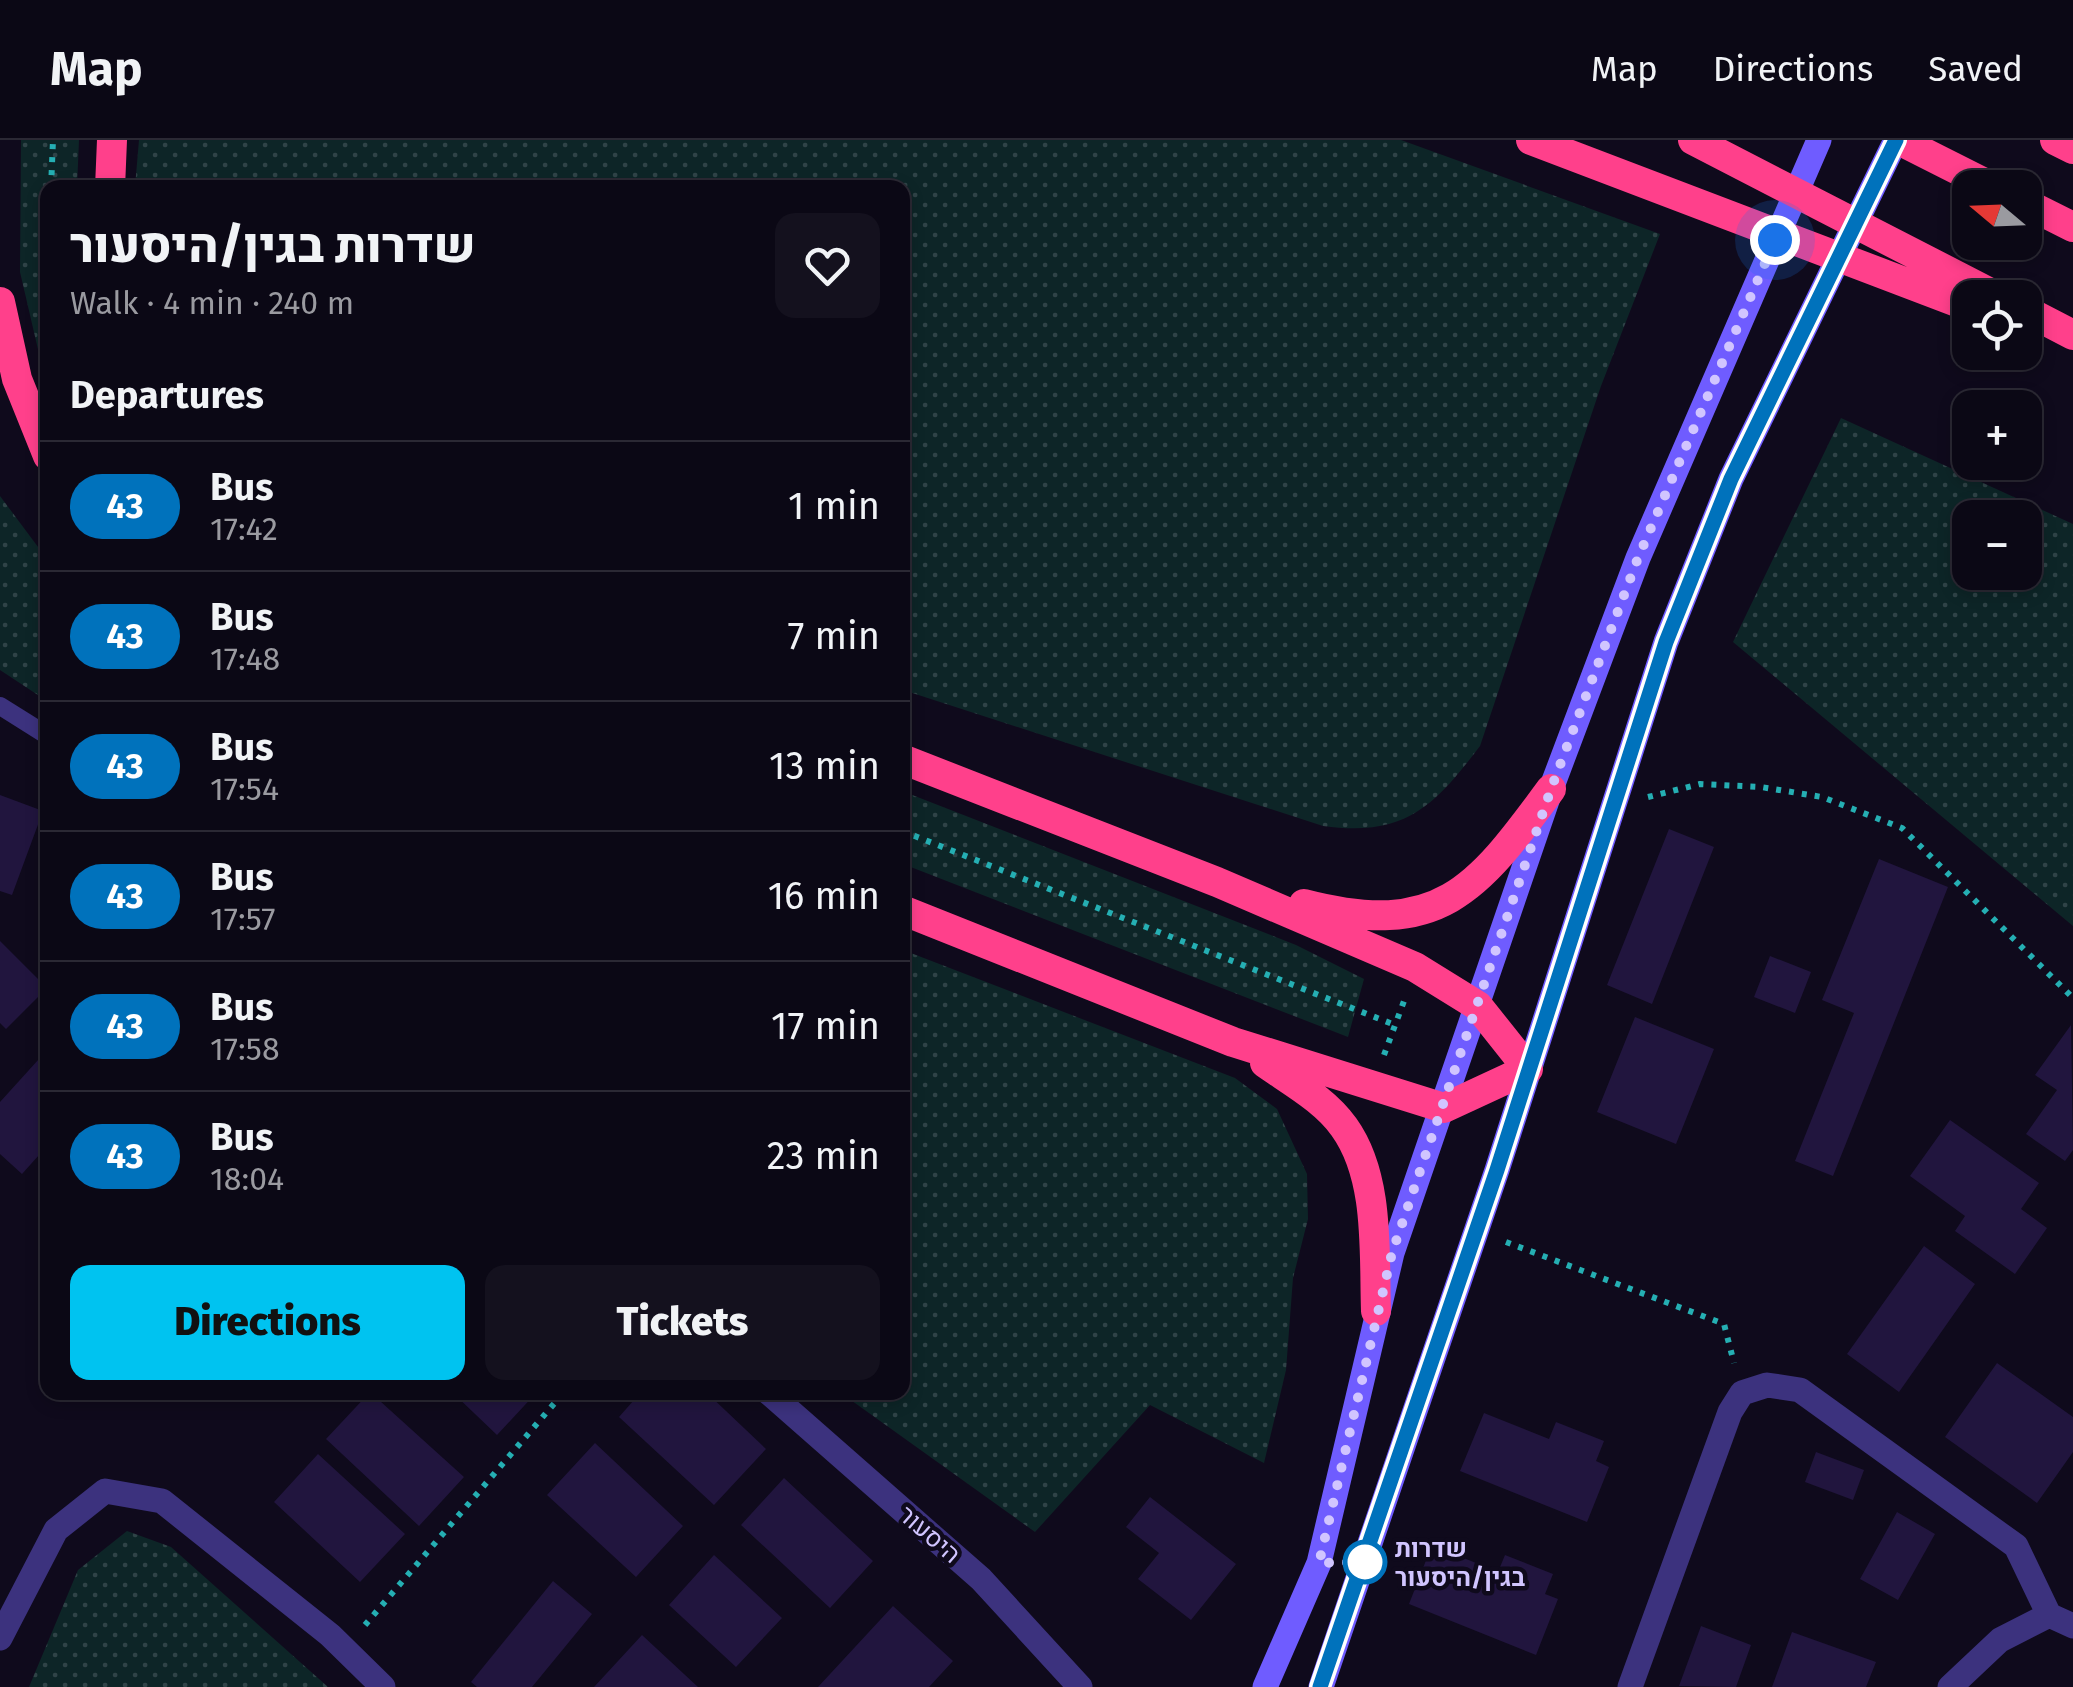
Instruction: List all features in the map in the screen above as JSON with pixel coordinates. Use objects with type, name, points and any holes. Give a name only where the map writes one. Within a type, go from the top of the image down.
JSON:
[{"type":"highway","points":[[110,180],[112,140]]},
{"type":"highway","points":[[1530,140],[1952,300]]},
{"type":"highway","points":[[1693,140],[1965,280]]},
{"type":"highway","points":[[1898,140],[1958,170]]},
{"type":"highway","points":[[2054,140],[2073,150]]},
{"type":"highway","points":[[2042,212],[2073,227]]},
{"type":"highway","points":[[0,302],[17,380],[40,436]]},
{"type":"highway","points":[[2042,319],[2073,335]]},
{"type":"highway","points":[[2042,334],[2073,346]]},
{"type":"highway","points":[[910,762],[1217,882],[1416,967],[1478,1006],[1528,1069],[1444,1108],[1372,1089],[1234,1042],[910,913]]},
{"type":"highway","points":[[1217,882],[1346,914],[1392,918],[1431,909],[1459,894],[1495,863],[1551,789]]},
{"type":"highway","points":[[1234,1042],[1315,1099],[1342,1124],[1354,1143],[1372,1221],[1376,1311]]},
{"type":"main road","points":[[1265,1687],[1319,1563],[1376,1311],[1408,1205],[1551,789],[1638,558],[1819,140]]},
{"type":"main road","points":[[1320,1687],[1528,1069],[1666,642],[1731,479],[1898,140]]},
{"type":"street","points":[[1630,1687],[1730,1412],[1742,1393],[1768,1385],[1800,1390],[2016,1546],[2061,1621],[2000,1640],[1950,1687]]},
{"type":"street","name":"היסעור","points":[[777,1400],[981,1579],[1080,1687]]},
{"type":"street","points":[[0,1638],[56,1530],[106,1492],[162,1502],[344,1649],[383,1687]]},
{"type":"lane","points":[[0,706],[40,731]]},
{"type":"path","points":[[52,180],[54,140]]},
{"type":"path","points":[[1647,797],[1700,784],[1761,787],[1822,797],[1902,828],[2073,998]]},
{"type":"path","points":[[910,834],[1395,1025]]},
{"type":"path","points":[[1372,1089],[1416,967]]},
{"type":"path","points":[[1500,1240],[1724,1324],[1742,1393]]},
{"type":"path","points":[[344,1649],[557,1400]]},
{"type":"green space","points":[[21,140],[79,140],[77,180],[40,180],[40,358],[20,272]]},
{"type":"green space","points":[[139,140],[1401,140],[1660,234],[1601,386],[1480,746],[1447,786],[1414,813],[1375,827],[1351,828],[1323,826],[910,692],[910,180],[136,180]]},
{"type":"green space","points":[[1841,418],[1952,469],[1952,480],[1977,480],[2020,500],[1952,500],[1952,590],[2042,590],[2042,510],[2073,524],[2073,926],[1733,642]]},
{"type":"green space","points":[[0,496],[40,550],[40,696],[0,670]]},
{"type":"green space","points":[[910,794],[1296,945],[1364,979],[1348,1037],[910,867]]},
{"type":"green space","points":[[910,953],[1235,1078],[1277,1109],[1307,1174],[1308,1219],[1293,1278],[1286,1370],[1264,1463],[1150,1405],[1035,1532],[851,1400],[910,1400]]},
{"type":"green space","points":[[127,1531],[171,1547],[328,1687],[29,1687],[78,1570]]},
{"type":"building","points":[[0,795],[40,810],[40,819],[12,895],[0,891]]},
{"type":"building","points":[[1669,829],[1714,847],[1652,1004],[1607,985]]},
{"type":"building","points":[[1879,859],[1948,887],[1833,1176],[1795,1161],[1854,1013],[1822,1000]]},
{"type":"building","points":[[0,941],[40,981],[40,995],[6,1029],[0,1023]]},
{"type":"building","points":[[1770,956],[1811,972],[1795,1013],[1754,997]]},
{"type":"building","points":[[1635,1017],[1714,1049],[1676,1144],[1597,1112]]},
{"type":"building","points":[[2071,1025],[2073,1150],[2065,1161],[2026,1134],[2057,1090],[2035,1075]]},
{"type":"building","points":[[40,1058],[40,1154],[22,1174],[0,1154],[0,1102]]},
{"type":"building","points":[[1950,1120],[2039,1183],[2021,1209],[2047,1228],[2015,1274],[1955,1231],[1965,1216],[1910,1176]]},
{"type":"building","points":[[1924,1246],[1975,1284],[1899,1392],[1847,1354]]},
{"type":"building","points":[[1997,1363],[2073,1417],[2073,1452],[2037,1503],[1945,1437]]},
{"type":"building","points":[[363,1400],[379,1400],[464,1477],[419,1526],[326,1439]]},
{"type":"building","points":[[460,1400],[530,1400],[497,1435]]},
{"type":"building","points":[[634,1400],[714,1400],[766,1449],[714,1505],[619,1417]]},
{"type":"building","points":[[1484,1413],[1549,1439],[1556,1422],[1604,1441],[1596,1461],[1609,1467],[1587,1522],[1460,1471]]},
{"type":"building","points":[[595,1443],[683,1526],[636,1577],[547,1495]]},
{"type":"building","points":[[1816,1452],[1864,1470],[1853,1500],[1805,1482]]},
{"type":"building","points":[[318,1454],[405,1534],[360,1582],[274,1502]]},
{"type":"building","points":[[784,1478],[873,1561],[830,1608],[741,1525]]},
{"type":"building","points":[[1150,1497],[1236,1564],[1191,1620],[1138,1579],[1159,1553],[1126,1527]]},
{"type":"building","points":[[1897,1512],[1935,1534],[1898,1600],[1860,1579]]},
{"type":"building","points":[[1432,1545],[1498,1572],[1505,1555],[1553,1574],[1545,1594],[1558,1599],[1536,1655],[1409,1604]]},
{"type":"building","points":[[714,1555],[782,1618],[736,1667],[669,1605]]},
{"type":"building","points":[[553,1581],[592,1614],[532,1687],[477,1687],[471,1682]]},
{"type":"building","points":[[893,1606],[953,1661],[929,1687],[818,1687]]},
{"type":"building","points":[[1701,1626],[1751,1645],[1736,1687],[1679,1686]]},
{"type":"building","points":[[1792,1632],[1876,1662],[1866,1687],[1772,1687]]},
{"type":"building","points":[[642,1635],[698,1687],[594,1687]]},
{"type":"bus line","name":"43","points":[[1320,1687],[1497,1170],[1584,889],[1689,580],[1731,479],[1896,140]]},
{"type":"place","name":"שדרות בגין/היסעור","points":[[1365,1562]]},
{"type":"route","points":[[1365,1562],[1319,1563],[1392,1253],[1551,789],[1638,558],[1775,240]]}]
